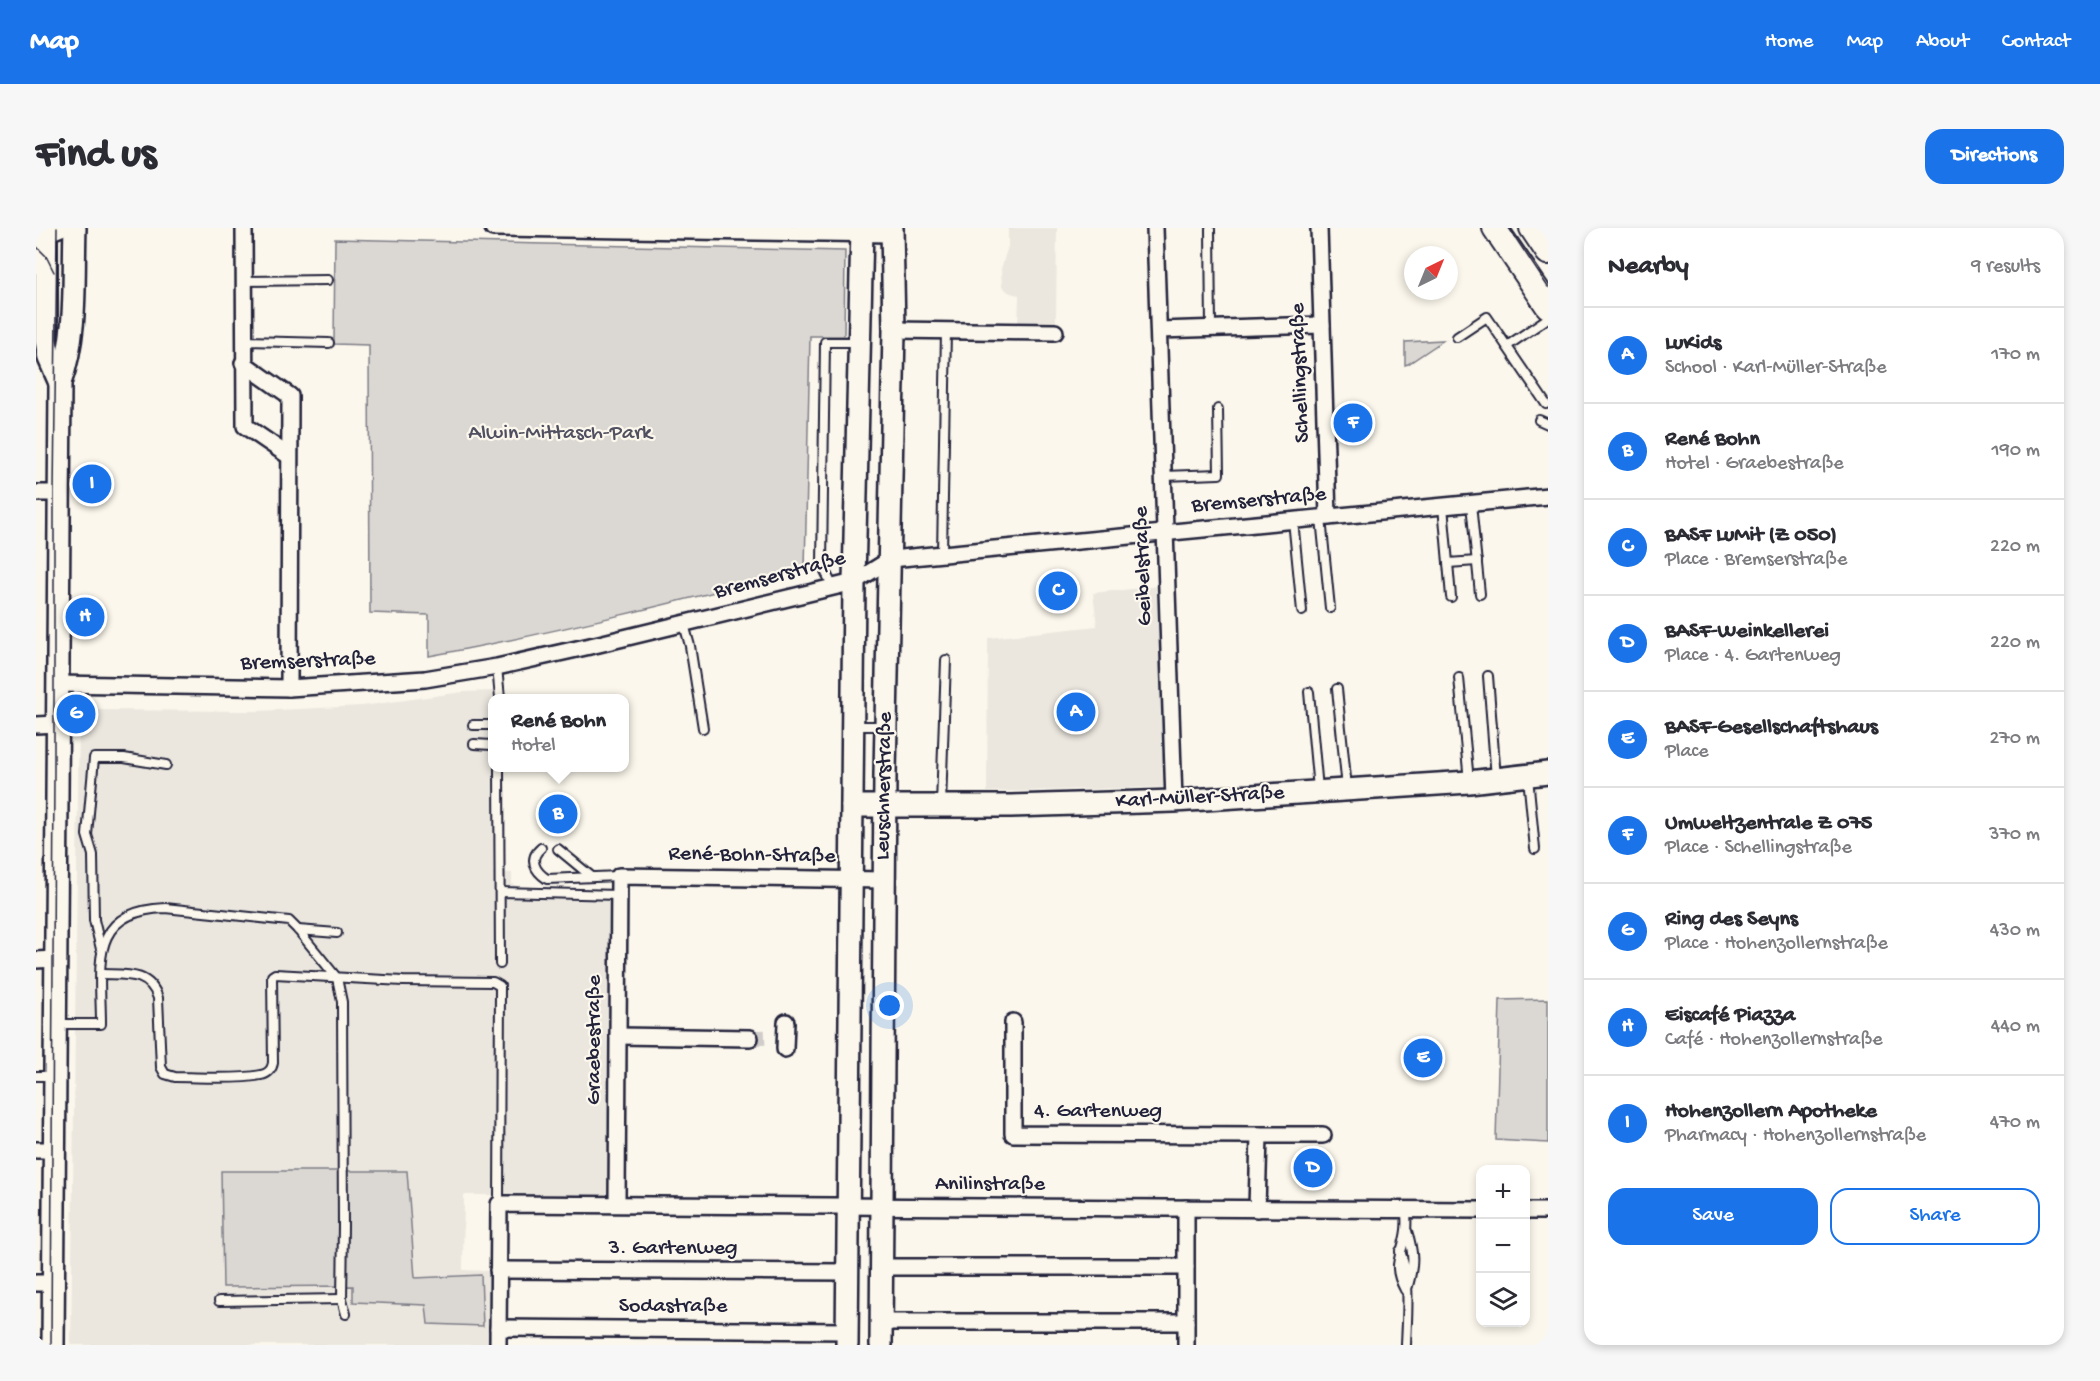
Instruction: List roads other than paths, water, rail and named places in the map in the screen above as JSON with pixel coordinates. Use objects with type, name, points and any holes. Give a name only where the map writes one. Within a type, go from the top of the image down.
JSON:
[{"type":"main road","points":[[1495,228],[1548,306]]},
{"type":"main road","points":[[1532,228],[1548,252]]},
{"type":"street","points":[[53,1345],[45,1283],[45,1150],[46,1076],[56,1024],[46,959],[58,724],[60,383],[70,348],[74,315],[75,228]]},
{"type":"street","points":[[244,228],[245,426],[289,456]]},
{"type":"street","points":[[493,228],[892,231]]},
{"type":"street","name":"Geibelstraße","points":[[1155,228],[1174,801]]},
{"type":"street","name":"Schellingstraße","points":[[1319,228],[1324,517]]},
{"type":"street","name":"Leuschnerstraße","points":[[847,1338],[852,726],[862,231]]},
{"type":"street","name":"Leuschnerstraße","points":[[881,1345],[884,880],[894,330],[892,231]]},
{"type":"street","points":[[47,232],[46,340],[49,358],[60,383]]},
{"type":"street","points":[[1159,330],[1322,325]]},
{"type":"street","points":[[894,330],[1055,332]]},
{"type":"street","points":[[243,363],[290,396],[290,688]]},
{"type":"street","points":[[36,493],[58,493]]},
{"type":"street","name":"Bremserstraße","points":[[57,684],[290,688],[425,679],[497,667],[854,582],[891,559],[1548,496]]},
{"type":"street","points":[[36,725],[58,724]]},
{"type":"street","name":"Karl-Müller-Straße","points":[[852,806],[941,807],[1174,801],[1469,782],[1538,774]]},
{"type":"street","name":"René-Bohn-Straße","points":[[619,876],[884,880]]},
{"type":"street","name":"Graebestraße","points":[[617,1204],[619,876]]},
{"type":"street","points":[[781,1041],[786,1022]]},
{"type":"street","name":"4. Gartenweg","points":[[1013,1022],[1013,1134],[1323,1135]]},
{"type":"street","points":[[618,1036],[750,1038]]},
{"type":"street","points":[[1257,1209],[1259,1135]]},
{"type":"street","points":[[498,1204],[498,1345]]},
{"type":"street","name":"Anilinstraße","points":[[498,1204],[1476,1210]]},
{"type":"street","points":[[1186,1208],[1186,1345]]},
{"type":"street","points":[[1530,1211],[1548,1211]]},
{"type":"street","points":[[882,1267],[1186,1267]]},
{"type":"street","name":"3. Gartenweg","points":[[498,1270],[848,1272]]},
{"type":"street","points":[[881,1322],[1186,1322]]},
{"type":"street","name":"Sodastraße","points":[[498,1328],[847,1338]]},
{"type":"lane","points":[[1210,229],[1211,328]]},
{"type":"lane","points":[[244,281],[328,280]]},
{"type":"lane","points":[[1457,338],[1487,317],[1546,404]]},
{"type":"lane","points":[[1507,346],[1548,318]]},
{"type":"lane","points":[[942,553],[946,331]]},
{"type":"lane","points":[[243,341],[329,342]]},
{"type":"lane","points":[[833,587],[822,565],[825,342],[859,342]]},
{"type":"lane","points":[[1164,476],[1219,474],[1218,409]]},
{"type":"lane","points":[[1539,420],[1548,424]]},
{"type":"lane","points":[[1471,504],[1480,594]]},
{"type":"lane","points":[[1443,506],[1451,597]]},
{"type":"lane","points":[[1324,517],[1330,608]]},
{"type":"lane","points":[[1293,520],[1302,611]]},
{"type":"lane","points":[[1448,563],[1477,561]]},
{"type":"lane","points":[[684,624],[704,728]]},
{"type":"lane","points":[[941,807],[946,660]]},
{"type":"lane","points":[[497,667],[500,694]]},
{"type":"lane","points":[[1488,676],[1496,779]]},
{"type":"lane","points":[[1459,678],[1469,782]]},
{"type":"lane","points":[[1337,689],[1347,790]]},
{"type":"lane","points":[[1309,692],[1318,792]]},
{"type":"lane","points":[[473,724],[488,725]]},
{"type":"lane","points":[[852,726],[886,726]]},
{"type":"lane","points":[[474,744],[488,745]]},
{"type":"lane","points":[[56,1024],[101,1024],[101,951],[94,920],[93,855],[87,835],[94,758],[124,758],[166,765]]},
{"type":"lane","points":[[499,772],[500,964]]},
{"type":"lane","points":[[1535,849],[1538,774]]},
{"type":"lane","points":[[542,848],[536,852],[533,862],[537,872],[547,879],[619,876]]},
{"type":"lane","points":[[558,849],[592,877]]},
{"type":"lane","points":[[500,892],[618,895]]},
{"type":"lane","points":[[101,951],[106,934],[119,921],[154,908],[289,921],[338,978],[342,1002],[342,1299],[346,1314]]},
{"type":"lane","points":[[298,930],[337,933]]},
{"type":"lane","points":[[101,974],[133,975],[146,979],[154,987],[158,998],[161,1067],[165,1074],[175,1077],[262,1075],[268,1072],[273,1063],[272,976],[275,974],[403,981],[492,982],[500,986],[498,1204]]},
{"type":"lane","points":[[1406,1210],[1406,1230],[1401,1251],[1407,1294],[1406,1345]]},
{"type":"lane","points":[[1406,1230],[1413,1249],[1413,1267],[1407,1294]]},
{"type":"lane","points":[[219,1301],[342,1299]]},
{"type":"tunnel","points":[[750,1038],[772,1037]]},
{"type":"tram line","points":[[51,1345],[57,228]]},
{"type":"tram line","points":[[1509,228],[1548,287]]},
{"type":"tram line","points":[[36,246],[46,256],[54,272]]},
{"type":"place","name":"Umweltzentrale Z 075","points":[[1353,423]]},
{"type":"place","name":"Hohenzollern Apotheke","points":[[92,484]]},
{"type":"place","name":"BASF LuMit (Z 050)","points":[[1058,591]]},
{"type":"place","name":"Eiscafé Piazza","points":[[85,617]]},
{"type":"place","name":"LuKids","points":[[1076,712]]},
{"type":"place","name":"Ring des Seyns","points":[[76,714]]},
{"type":"place","name":"René Bohn","points":[[558,814]]},
{"type":"place","name":"BASF-Gesellschaftshaus","points":[[1423,1058]]},
{"type":"place","name":"BASF-Weinkellerei","points":[[1313,1168]]},
{"type":"park label","name":"Alwin-Mittasch-Park","points":[[560,434]]}]
